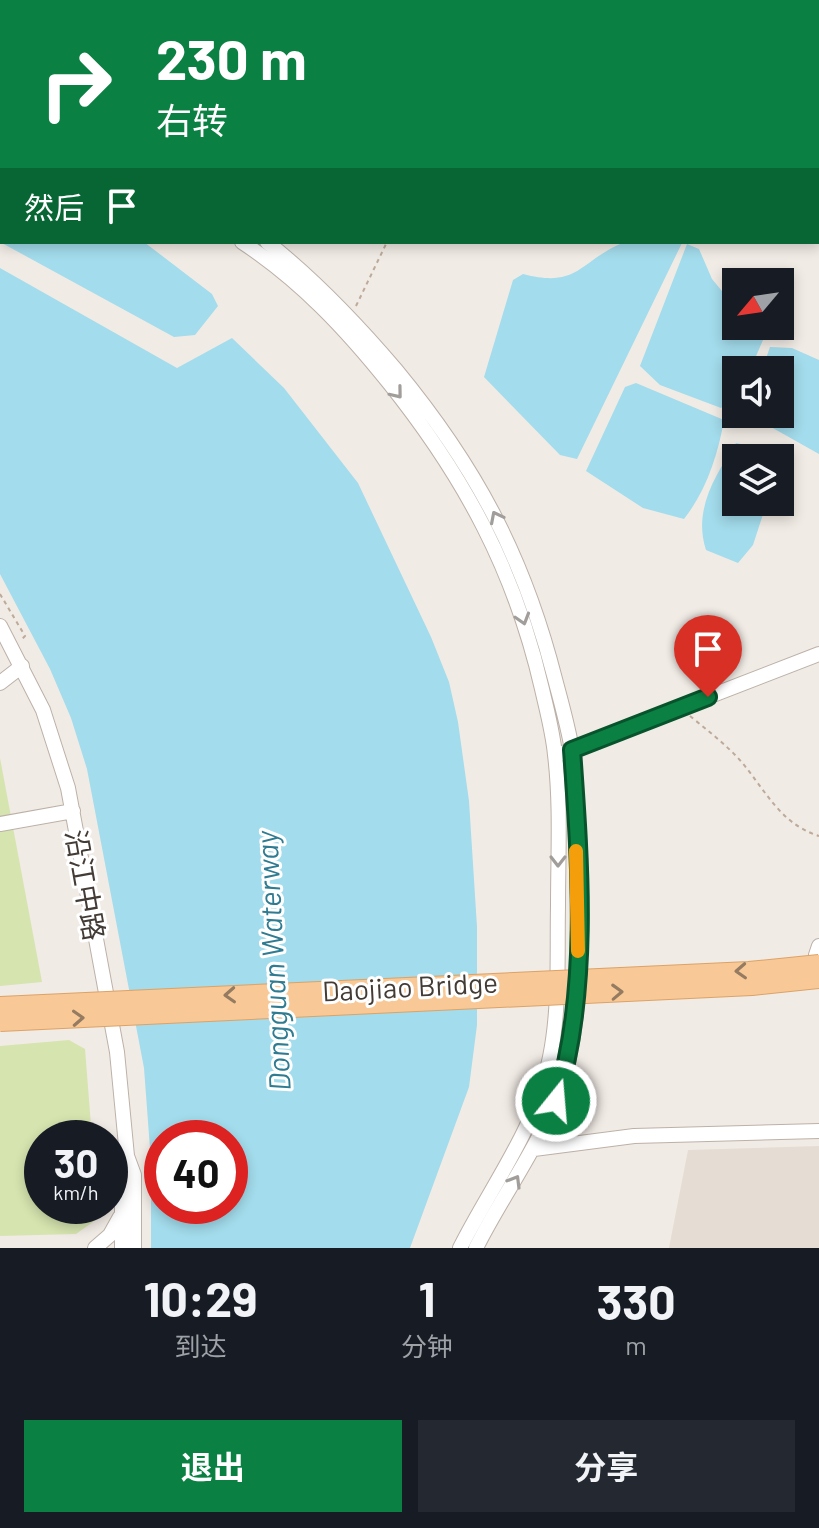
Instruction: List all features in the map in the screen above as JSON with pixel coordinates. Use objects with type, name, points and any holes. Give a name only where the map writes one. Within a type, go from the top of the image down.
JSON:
[{"type":"main road","name":"Daojiao Bridge","points":[[0,1006],[719,973],[819,964]]},
{"type":"main road","name":"Daojiao Bridge","points":[[0,1022],[752,986],[819,979]]},
{"type":"street","points":[[245,244],[289,275],[353,338],[422,423],[454,470],[488,532],[521,609],[556,755],[557,989],[550,1059],[508,1166],[460,1248]]},
{"type":"street","points":[[269,244],[331,296],[351,318],[433,415],[481,487],[534,604],[572,750],[578,893],[577,1007],[566,1069],[556,1101],[534,1149],[476,1248]]},
{"type":"street","name":"沿江中路","points":[[0,626],[22,666],[54,740],[73,811],[117,1052],[124,1120]]},
{"type":"street","points":[[556,755],[819,654]]},
{"type":"street","points":[[0,683],[22,666]]},
{"type":"street","points":[[0,824],[73,811]]},
{"type":"street","points":[[819,946],[816,955],[819,970]]},
{"type":"street","points":[[534,1149],[634,1136],[819,1131]]},
{"type":"street","points":[[128,1159],[134,1175],[134,1248]]},
{"type":"street","points":[[95,1248],[110,1235],[115,1224]]},
{"type":"street","points":[[122,1224],[122,1248]]},
{"type":"path","points":[[351,318],[386,244]]},
{"type":"path","points":[[0,594],[25,636],[12,648]]},
{"type":"path","points":[[680,708],[738,758],[781,815],[819,836]]},
{"type":"shaded area","points":[[819,1146],[819,1248],[669,1248],[688,1150]]},
{"type":"green space","points":[[0,758],[42,982],[0,986]]},
{"type":"green space","points":[[69,1040],[85,1049],[91,1120],[24,1120],[24,1224],[90,1224],[76,1234],[0,1236],[0,1046]]},
{"type":"water","points":[[4,244],[147,244],[212,294],[218,306],[195,335],[174,337]]},
{"type":"water","points":[[621,244],[682,244],[577,459],[560,455],[484,377],[513,280],[523,274],[542,278],[568,275]]},
{"type":"water","points":[[687,244],[699,249],[712,279],[722,291],[722,340],[763,340],[756,356],[722,356],[721,408],[660,385],[640,366]]},
{"type":"water","name":"Dongguan Waterway","points":[[0,268],[177,368],[232,338],[284,388],[358,483],[431,637],[449,682],[469,801],[477,927],[477,1025],[469,1087],[410,1248],[151,1248],[151,1224],[248,1224],[248,1120],[148,1120],[144,1068],[87,769],[71,718],[50,669],[0,574]]},
{"type":"water","points":[[770,347],[792,348],[819,360],[819,454],[773,428],[794,428],[794,356],[767,356]]},
{"type":"water","points":[[636,383],[722,419],[710,472],[699,497],[684,519],[643,508],[586,471],[625,387]]},
{"type":"water","points":[[721,468],[722,516],[762,516],[753,545],[738,563],[706,550],[703,535],[704,507]]},
{"type":"slow traffic","points":[[576,851],[578,951]]},
{"type":"route","points":[[556,1101],[566,1069],[577,1007],[578,893],[572,750],[708,697]]}]
